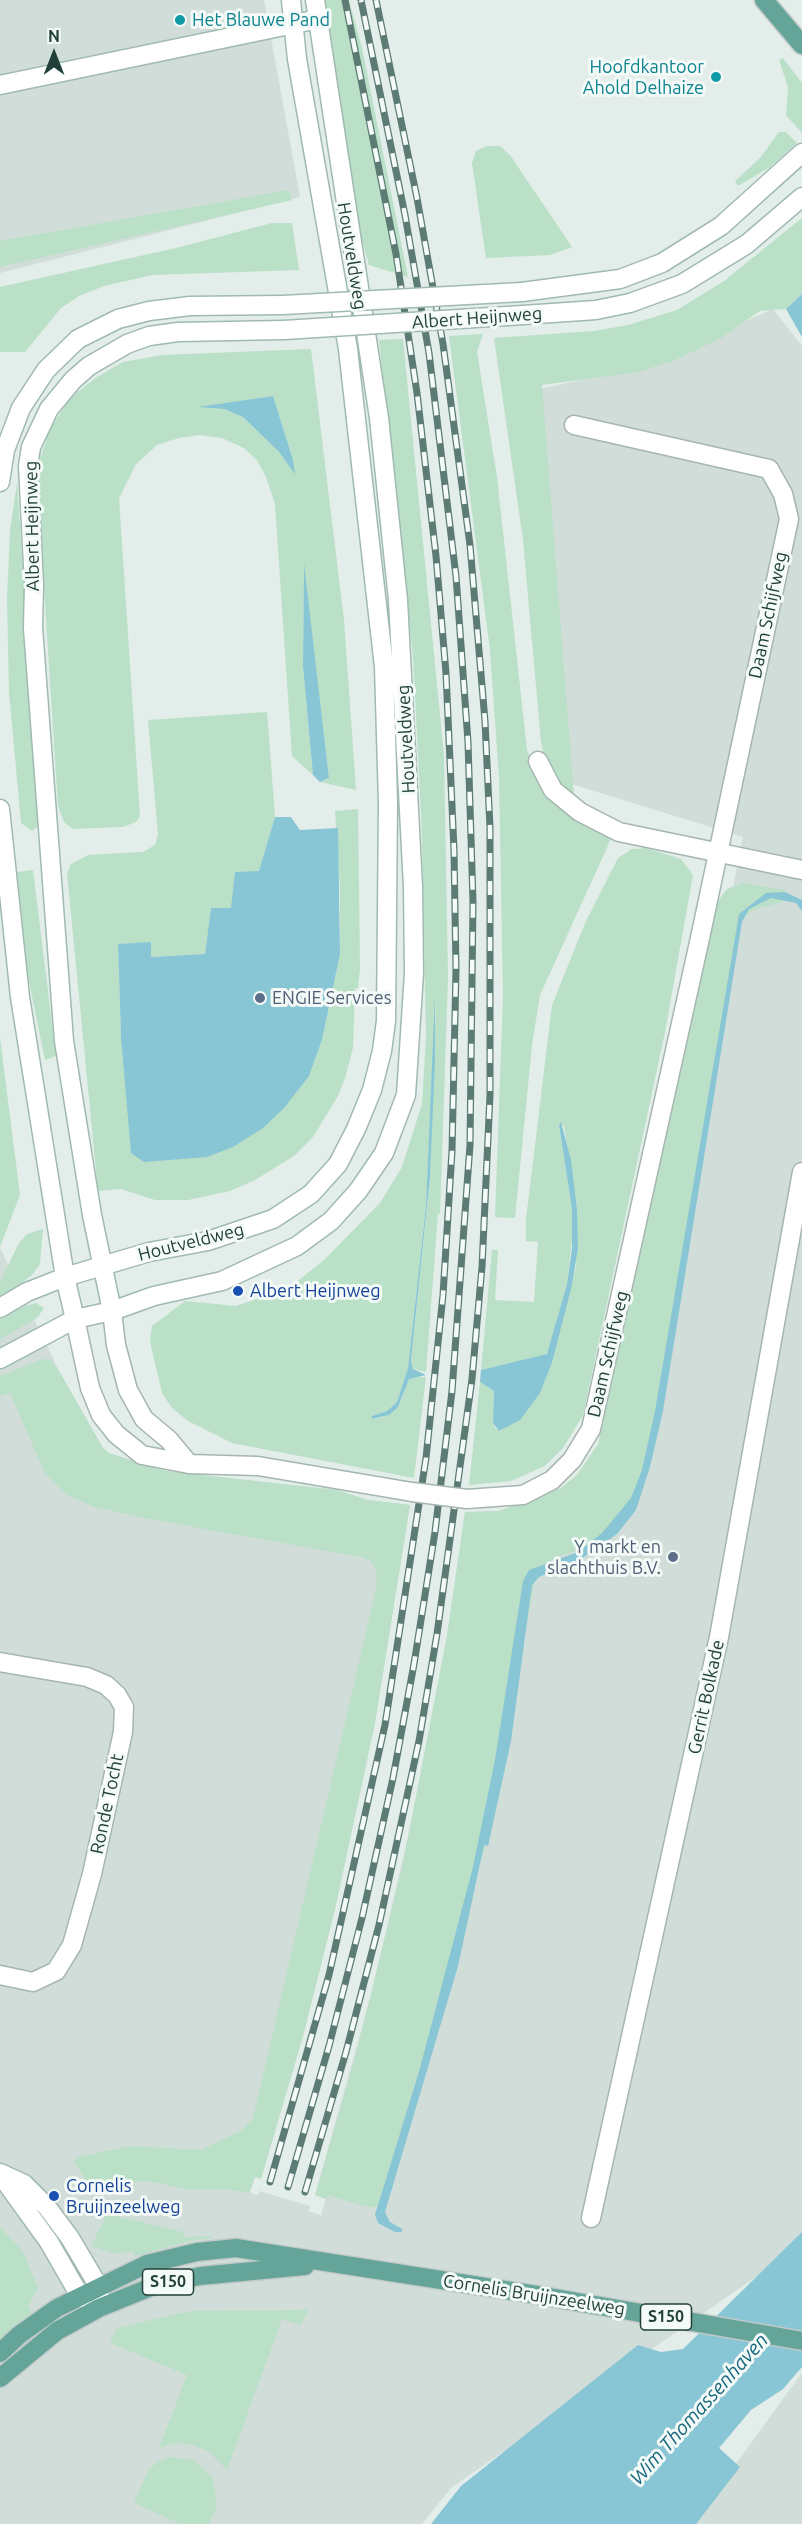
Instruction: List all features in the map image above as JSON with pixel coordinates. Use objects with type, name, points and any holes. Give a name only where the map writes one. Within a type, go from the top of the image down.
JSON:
[{"type":"main road","points":[[764,0],[802,45]]},
{"type":"main road","name":"Cornelis Bruijnzeelweg","points":[[99,2287],[147,2264],[197,2252],[236,2248],[802,2340]]},
{"type":"main road","name":"Cornelis Bruijnzeelweg","points":[[99,2308],[156,2285],[200,2276],[337,2263]]},
{"type":"main road","name":"S150","points":[[0,2353],[47,2315],[99,2287]]},
{"type":"main road","name":"S150","points":[[0,2378],[57,2331],[99,2308]]},
{"type":"street","name":"Houtveldweg","points":[[0,1308],[27,1292],[65,1277],[149,1252],[208,1241],[273,1219],[311,1194],[338,1164],[372,1090],[386,1022],[388,802],[384,667],[348,349],[316,180],[291,0]]},
{"type":"street","name":"Houtveldweg","points":[[0,1359],[75,1319],[112,1311],[154,1296],[222,1281],[297,1246],[331,1221],[358,1191],[384,1153],[406,1095],[414,973],[413,887],[398,600],[378,417],[337,158],[315,0]]},
{"type":"street","points":[[0,85],[106,65],[318,19]]},
{"type":"street","name":"Albert Heijnweg","points":[[0,482],[5,450],[21,408],[46,370],[78,339],[118,319],[149,311],[189,306],[283,305],[522,292],[620,279],[662,263],[721,226],[802,153]]},
{"type":"street","name":"Albert Heijnweg","points":[[112,1311],[92,1215],[64,1041],[33,628],[34,585],[28,466],[31,447],[49,409],[73,380],[89,366],[127,344],[149,336],[178,332],[284,330],[523,315],[596,309],[630,303],[682,284],[747,244],[802,197]]},
{"type":"street","name":"Daam Schijfweg","points":[[75,1319],[90,1388],[101,1415],[116,1434],[142,1455],[189,1464],[258,1466],[412,1492],[467,1498],[523,1495],[552,1480],[573,1460],[591,1429],[718,855],[789,519],[783,494],[769,469],[574,425]]},
{"type":"street","points":[[538,761],[553,790],[580,812],[619,832],[718,855],[802,870]]},
{"type":"street","points":[[0,810],[20,997],[65,1277],[75,1319]]},
{"type":"street","name":"Gerrit Bolkade","points":[[591,2218],[719,1637],[802,1172]]},
{"type":"street","points":[[112,1311],[116,1345],[128,1390],[144,1419],[169,1440],[189,1464]]},
{"type":"street","name":"Ronde Tocht","points":[[0,1662],[87,1677],[106,1685],[124,1707],[123,1732],[92,1875],[72,1946],[56,1971],[33,1983],[0,1975]]},
{"type":"street","points":[[0,2173],[24,2184],[47,2207],[70,2238],[99,2287],[99,2308]]},
{"type":"street","points":[[0,2173],[49,2242],[80,2296],[99,2308]]},
{"type":"shaded area","points":[[0,0],[264,0],[300,197],[0,273]]},
{"type":"shaded area","points":[[773,309],[802,346],[802,2245],[451,2488],[422,2524],[0,2524],[0,1248],[59,1371],[103,1448],[109,1453],[165,1471],[337,1490],[368,1500],[410,1505],[375,1723],[335,1909],[303,2036],[261,2179],[255,2177],[250,2193],[258,2195],[259,2191],[310,2206],[308,2211],[321,2215],[326,2199],[315,2195],[372,1991],[415,1807],[447,1636],[465,1512],[499,1511],[561,1488],[598,1465],[629,1417],[743,837],[565,782],[540,389],[644,366]]},
{"type":"shaded area","points":[[802,2373],[802,2524],[692,2524]]},
{"type":"green space","points":[[325,0],[349,0],[362,48],[408,277],[369,265],[357,222]]},
{"type":"green space","points":[[783,58],[802,83],[802,133],[786,115],[788,87],[779,60]]},
{"type":"green space","points":[[779,132],[786,132],[797,143],[770,167],[738,186],[735,181],[760,158]]},
{"type":"green space","points":[[487,146],[500,146],[510,155],[572,247],[550,255],[486,258],[472,163],[476,151]]},
{"type":"green space","points":[[289,190],[292,200],[0,267],[0,241]]},
{"type":"green space","points":[[802,218],[802,294],[786,309],[760,311],[721,338],[675,360],[638,372],[542,385],[574,796],[557,781],[546,765],[541,742],[523,540],[494,338],[594,331],[628,325],[677,310],[724,281]]},
{"type":"green space","points":[[272,223],[292,223],[299,270],[152,275],[104,286],[79,296],[61,308],[25,352],[0,352],[0,287],[176,248]]},
{"type":"green space","points":[[483,334],[477,352],[497,477],[527,750],[535,768],[608,836],[610,841],[540,995],[532,1045],[515,1218],[495,1217],[503,997],[499,777],[490,650],[449,336]]},
{"type":"green space","points":[[403,339],[444,756],[448,979],[440,1214],[438,1214],[426,1372],[413,1369],[411,1360],[430,1177],[436,996],[426,1206],[408,1368],[397,1402],[387,1411],[372,1416],[372,1419],[384,1417],[394,1411],[411,1377],[426,1377],[414,1478],[232,1443],[188,1421],[172,1408],[162,1393],[150,1342],[152,1326],[185,1301],[236,1306],[289,1288],[324,1260],[380,1203],[402,1167],[422,1104],[426,1037],[422,834],[413,657],[379,340]]},
{"type":"green space","points":[[311,349],[344,620],[356,790],[320,782],[329,778],[304,571],[303,666],[313,775],[292,756],[275,504],[266,477],[257,460],[244,448],[222,438],[199,435],[157,445],[136,464],[119,498],[140,816],[136,822],[123,827],[73,829],[64,822],[58,806],[38,465],[50,429],[71,397],[97,377],[123,362],[162,355]],"holes":[[[273,396],[293,460],[294,472],[279,452],[243,417],[224,409],[202,407]]]},
{"type":"green space","points":[[17,483],[40,819],[37,827],[32,831],[21,823],[9,692],[7,599],[10,530]]},
{"type":"green space","points":[[267,712],[275,817],[259,872],[231,908],[211,909],[205,954],[151,957],[118,945],[121,1037],[309,1076],[322,1040],[340,954],[340,888],[335,811],[358,809],[360,969],[358,988],[355,989],[353,1048],[345,1078],[338,1096],[313,1137],[294,1156],[255,1180],[230,1191],[188,1200],[155,1200],[121,1189],[98,1191],[67,873],[71,864],[88,855],[143,852],[155,845],[158,835],[148,720]]},
{"type":"green space","points":[[646,848],[681,859],[693,875],[665,1032],[583,1415],[563,1448],[545,1466],[511,1481],[469,1485],[480,1382],[494,1391],[493,1423],[496,1429],[501,1431],[540,1393],[552,1363],[576,1267],[577,1209],[564,1126],[559,1125],[572,1209],[573,1231],[567,1284],[549,1350],[545,1355],[481,1370],[492,1250],[498,1250],[495,1300],[534,1302],[538,1242],[526,1241],[526,1219],[552,1005],[586,921],[618,858],[632,849]]},
{"type":"green space","points":[[33,870],[56,1056],[45,1060],[22,947],[17,872]]},
{"type":"green space","points":[[743,883],[784,890],[782,902],[753,910],[738,926],[664,1394],[641,1484],[604,1541],[558,1557],[542,1567],[535,1578],[488,1837],[378,2207],[367,2207],[328,2195],[326,2199],[315,2195],[356,2055],[403,1863],[447,1636],[465,1512],[499,1511],[561,1488],[577,1475],[598,1444],[717,902],[727,889]]},
{"type":"green space","points":[[0,1038],[20,1195],[0,1247]]},
{"type":"green space","points":[[43,1229],[40,1264],[32,1275],[0,1300],[0,1282],[19,1243],[27,1234]]},
{"type":"green space","points":[[36,1303],[44,1308],[37,1318],[0,1339],[0,1320],[23,1307]]},
{"type":"green space","points":[[43,1359],[50,1360],[59,1371],[103,1448],[109,1453],[165,1471],[337,1490],[368,1500],[410,1505],[375,1723],[335,1909],[303,2036],[261,2179],[255,2177],[249,2193],[226,2189],[191,2190],[148,2181],[122,2183],[98,2189],[91,2188],[74,2162],[78,2157],[130,2146],[201,2150],[243,2130],[253,2118],[376,1589],[377,1573],[371,1561],[361,1557],[149,1519],[94,1507],[66,1494],[45,1473],[10,1393],[0,1396],[0,1376]]},
{"type":"green space","points":[[107,2214],[183,2232],[184,2237],[211,2236],[212,2238],[189,2241],[135,2256],[133,2252],[112,2253],[91,2246]]},
{"type":"green space","points":[[0,2227],[23,2252],[38,2288],[28,2307],[34,2315],[0,2340]]},
{"type":"green space","points":[[308,2310],[301,2325],[282,2319],[227,2470],[209,2452],[193,2445],[176,2443],[159,2448],[187,2375],[110,2343],[117,2328],[190,2311]]},
{"type":"green space","points":[[169,2457],[194,2460],[213,2478],[217,2505],[209,2524],[181,2524],[134,2503],[148,2471],[157,2462]]},
{"type":"water","points":[[802,294],[802,337],[786,309]]},
{"type":"water","points":[[273,396],[293,460],[295,474],[279,452],[243,417],[224,409],[198,407]]},
{"type":"water","points":[[304,564],[329,778],[320,782],[313,775],[303,666]]},
{"type":"water","points":[[275,817],[291,817],[300,830],[338,828],[340,954],[322,1040],[309,1076],[284,1108],[263,1128],[233,1147],[207,1157],[144,1162],[131,1153],[121,1037],[118,944],[151,942],[151,957],[205,954],[211,908],[231,908],[235,872],[259,871]]},
{"type":"water","points":[[785,892],[802,900],[802,911],[796,903],[771,898],[749,909],[742,922],[663,1411],[650,1467],[636,1510],[617,1534],[578,1561],[539,1577],[532,1585],[511,1741],[488,1846],[484,1845],[458,1966],[385,2212],[390,2222],[402,2229],[402,2232],[395,2232],[378,2223],[375,2215],[420,2068],[473,1867],[495,1760],[523,1581],[529,1570],[578,1552],[602,1533],[631,1498],[642,1470],[655,1411],[739,914],[766,893]]},
{"type":"water","points":[[435,996],[430,1177],[411,1360],[413,1369],[426,1375],[409,1379],[398,1407],[389,1415],[372,1419],[372,1416],[387,1411],[397,1402],[408,1368],[426,1206]]},
{"type":"water","points":[[561,1122],[571,1160],[577,1209],[578,1248],[572,1285],[552,1363],[540,1393],[520,1420],[499,1431],[493,1423],[494,1391],[480,1382],[481,1370],[547,1354],[567,1284],[572,1248],[572,1209],[559,1125]]},
{"type":"water","name":"Wim Thomassenhaven","points":[[802,2232],[802,2367],[783,2389],[751,2410],[719,2448],[740,2467],[696,2524],[431,2524],[461,2486],[638,2345],[661,2352],[683,2349]]},
{"type":"railway","points":[[270,2182],[329,1975],[385,1725],[426,1458],[443,1295],[452,1151],[456,970],[454,850],[446,673],[436,556],[417,393],[396,254],[345,0]]},
{"type":"railway","points":[[288,2187],[329,2046],[362,1918],[393,1778],[414,1664],[435,1532],[452,1391],[470,1145],[473,902],[468,742],[456,576],[429,353],[405,215],[361,0]]},
{"type":"railway","points":[[305,2192],[346,2052],[379,1925],[419,1741],[437,1634],[472,1379],[482,1267],[490,1095],[490,828],[485,721],[470,545],[443,344],[417,198],[376,0]]},
{"type":"place","name":"Het Blauwe Pand","points":[[180,20]]},
{"type":"place","name":"Hoofdkantoor Ahold Delhaize","points":[[716,77]]},
{"type":"place","name":"ENGIE Services","points":[[260,998]]},
{"type":"place","name":"Albert Heijnweg","points":[[238,1291]]},
{"type":"place","name":"Y markt en slachthuis B.V.","points":[[673,1557]]},
{"type":"place","name":"Cornelis Bruijnzeelweg","points":[[54,2196]]}]
